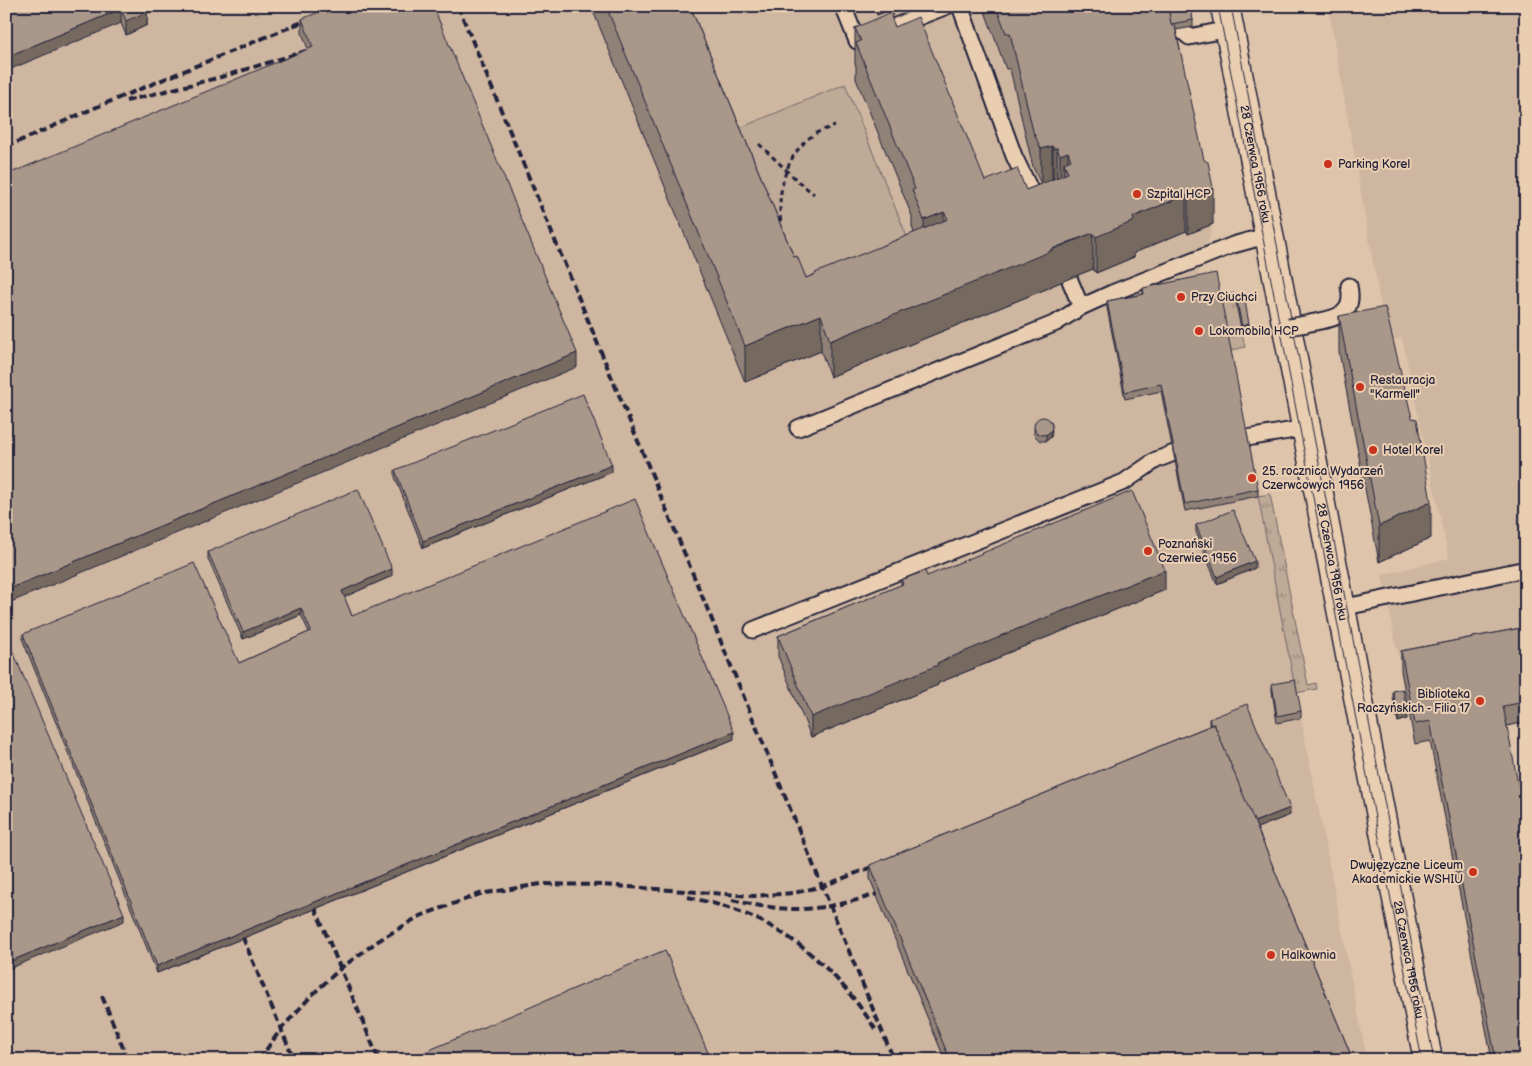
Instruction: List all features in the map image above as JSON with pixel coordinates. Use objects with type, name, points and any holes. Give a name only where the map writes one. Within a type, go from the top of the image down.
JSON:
[{"type":"street","name":"28 Czerwca 1956 roku","points":[[1227,18],[1269,235],[1294,326],[1306,428],[1428,1060]]},
{"type":"lane","points":[[843,6],[857,41],[947,6]]},
{"type":"lane","points":[[960,6],[1014,156],[1044,219]]},
{"type":"lane","points":[[1180,29],[1190,37],[1227,18]]},
{"type":"lane","points":[[798,428],[1056,323],[1081,307],[1112,293],[1233,245],[1269,235]]},
{"type":"lane","points":[[1068,278],[1081,307]]},
{"type":"lane","points":[[1294,326],[1332,318],[1346,310],[1350,300],[1349,286]]},
{"type":"lane","points":[[1247,438],[1306,428]]},
{"type":"lane","points":[[753,630],[1124,482],[1156,460],[1174,453]]},
{"type":"lane","points":[[1341,608],[1526,569]]},
{"type":"path","points":[[783,239],[780,222],[780,204],[786,169],[794,154],[806,142],[820,131],[835,126]]},
{"type":"path","points":[[759,144],[814,194]]},
{"type":"shaded area","points":[[6,6],[1164,6],[1213,224],[1198,274],[1202,286],[1224,468],[1231,502],[1258,496],[1367,1060],[6,1060]]},
{"type":"shaded area","points":[[1328,6],[1526,6],[1526,647],[1402,674],[1382,575],[1449,558],[1402,338],[1387,341]]},
{"type":"green space","points":[[845,84],[914,254],[801,301],[728,133]]},
{"type":"green space","points":[[1234,293],[1245,347],[1230,351],[1219,297]]},
{"type":"green space","points":[[1270,494],[1308,685],[1316,683],[1317,689],[1296,693],[1258,496]]},
{"type":"building","points":[[6,6],[145,6],[147,12],[126,21],[121,9],[6,57]]},
{"type":"building","points":[[333,6],[433,6],[577,353],[6,590],[6,175],[313,47],[302,19]]},
{"type":"building","points":[[606,6],[690,6],[794,257],[797,256],[806,278],[948,219],[944,212],[924,220],[912,190],[915,189],[856,43],[861,41],[855,28],[892,12],[893,15],[891,16],[895,27],[918,17],[985,181],[1017,168],[1026,190],[1068,173],[1064,163],[1071,160],[1068,152],[1060,155],[1057,148],[1052,146],[1041,149],[1033,131],[1010,33],[1006,33],[996,6],[1097,6],[1097,8],[1100,8],[1100,6],[1168,6],[1172,26],[1175,26],[1204,160],[1208,162],[1213,188],[1188,198],[1186,195],[1133,217],[1134,221],[1096,237],[1093,233],[1069,242],[830,341],[821,315],[745,346]]},
{"type":"building","points":[[1168,6],[1190,6],[1193,20],[1171,24]]},
{"type":"building","points":[[1216,273],[1258,489],[1185,504],[1161,384],[1125,392],[1107,301],[1144,294],[1143,288]]},
{"type":"building","points":[[1245,301],[1249,324],[1242,326],[1237,302]]},
{"type":"building","points":[[1385,307],[1412,418],[1417,419],[1431,502],[1379,526],[1339,316]]},
{"type":"building","points":[[583,394],[612,465],[423,541],[395,470]]},
{"type":"building","points":[[1043,417],[1049,420],[1052,426],[1049,432],[1043,435],[1037,432],[1034,426],[1037,420]]},
{"type":"building","points":[[358,489],[392,569],[342,591],[352,616],[635,499],[734,732],[157,966],[23,634],[194,563],[239,663],[311,631],[301,608],[243,632],[208,552]]},
{"type":"building","points":[[1132,491],[1165,570],[1000,636],[937,663],[938,665],[811,717],[778,636],[903,584],[901,580],[925,571],[927,576]]},
{"type":"building","points":[[1233,510],[1255,561],[1217,577],[1196,525]]},
{"type":"building","points":[[1526,627],[1526,702],[1503,706],[1526,825],[1526,1060],[1496,1060],[1430,721],[1415,724],[1401,651]]},
{"type":"building","points":[[6,635],[124,914],[6,963]]},
{"type":"building","points":[[1295,680],[1301,711],[1277,716],[1272,684]]},
{"type":"building","points":[[1403,689],[1407,712],[1398,714],[1393,691]]},
{"type":"building","points":[[1247,704],[1290,808],[1254,822],[1214,724],[1211,725],[1209,719]]},
{"type":"building","points":[[1214,724],[1353,1060],[950,1060],[870,865]]},
{"type":"building","points":[[665,950],[711,1060],[406,1060]]},
{"type":"tram line","points":[[1218,6],[1422,1060]]},
{"type":"tram line","points":[[1231,6],[1434,1060]]},
{"type":"railway","points":[[6,147],[92,109],[341,6]]},
{"type":"railway","points":[[458,6],[894,1060]]},
{"type":"railway","points":[[126,101],[221,77],[306,51]]},
{"type":"railway","points":[[259,1060],[281,1029],[313,994],[341,968],[378,941],[420,916],[480,894],[541,884],[602,885],[753,896],[794,893],[823,886],[882,863]]},
{"type":"railway","points":[[732,900],[789,909],[809,909],[844,903],[889,890]]},
{"type":"railway","points":[[310,896],[379,1060]]},
{"type":"railway","points":[[688,897],[726,907],[754,918],[797,943],[828,969],[877,1032]]},
{"type":"railway","points":[[238,926],[294,1060]]},
{"type":"railway","points":[[102,996],[128,1060]]},
{"type":"place","name":"Parking Korel","points":[[1328,164]]},
{"type":"place","name":"Szpital HCP","points":[[1137,194]]},
{"type":"place","name":"Przy Ciuchci","points":[[1181,297]]},
{"type":"place","name":"Lokomobila HCP","points":[[1199,331]]},
{"type":"place","name":"Restauracja \"Karmell\"","points":[[1360,387]]},
{"type":"place","name":"Hotel Korel","points":[[1373,450]]},
{"type":"place","name":"25. rocznica Wydarzeń Czerwcowych 1956","points":[[1252,478]]},
{"type":"place","name":"Poznański Czerwiec 1956","points":[[1148,551]]},
{"type":"place","name":"Biblioteka Raczyńskich - Filia 17","points":[[1480,701]]},
{"type":"place","name":"Dwujęzyczne Liceum Akademickie WSHIU","points":[[1473,872]]},
{"type":"place","name":"Halkownia","points":[[1271,955]]}]
